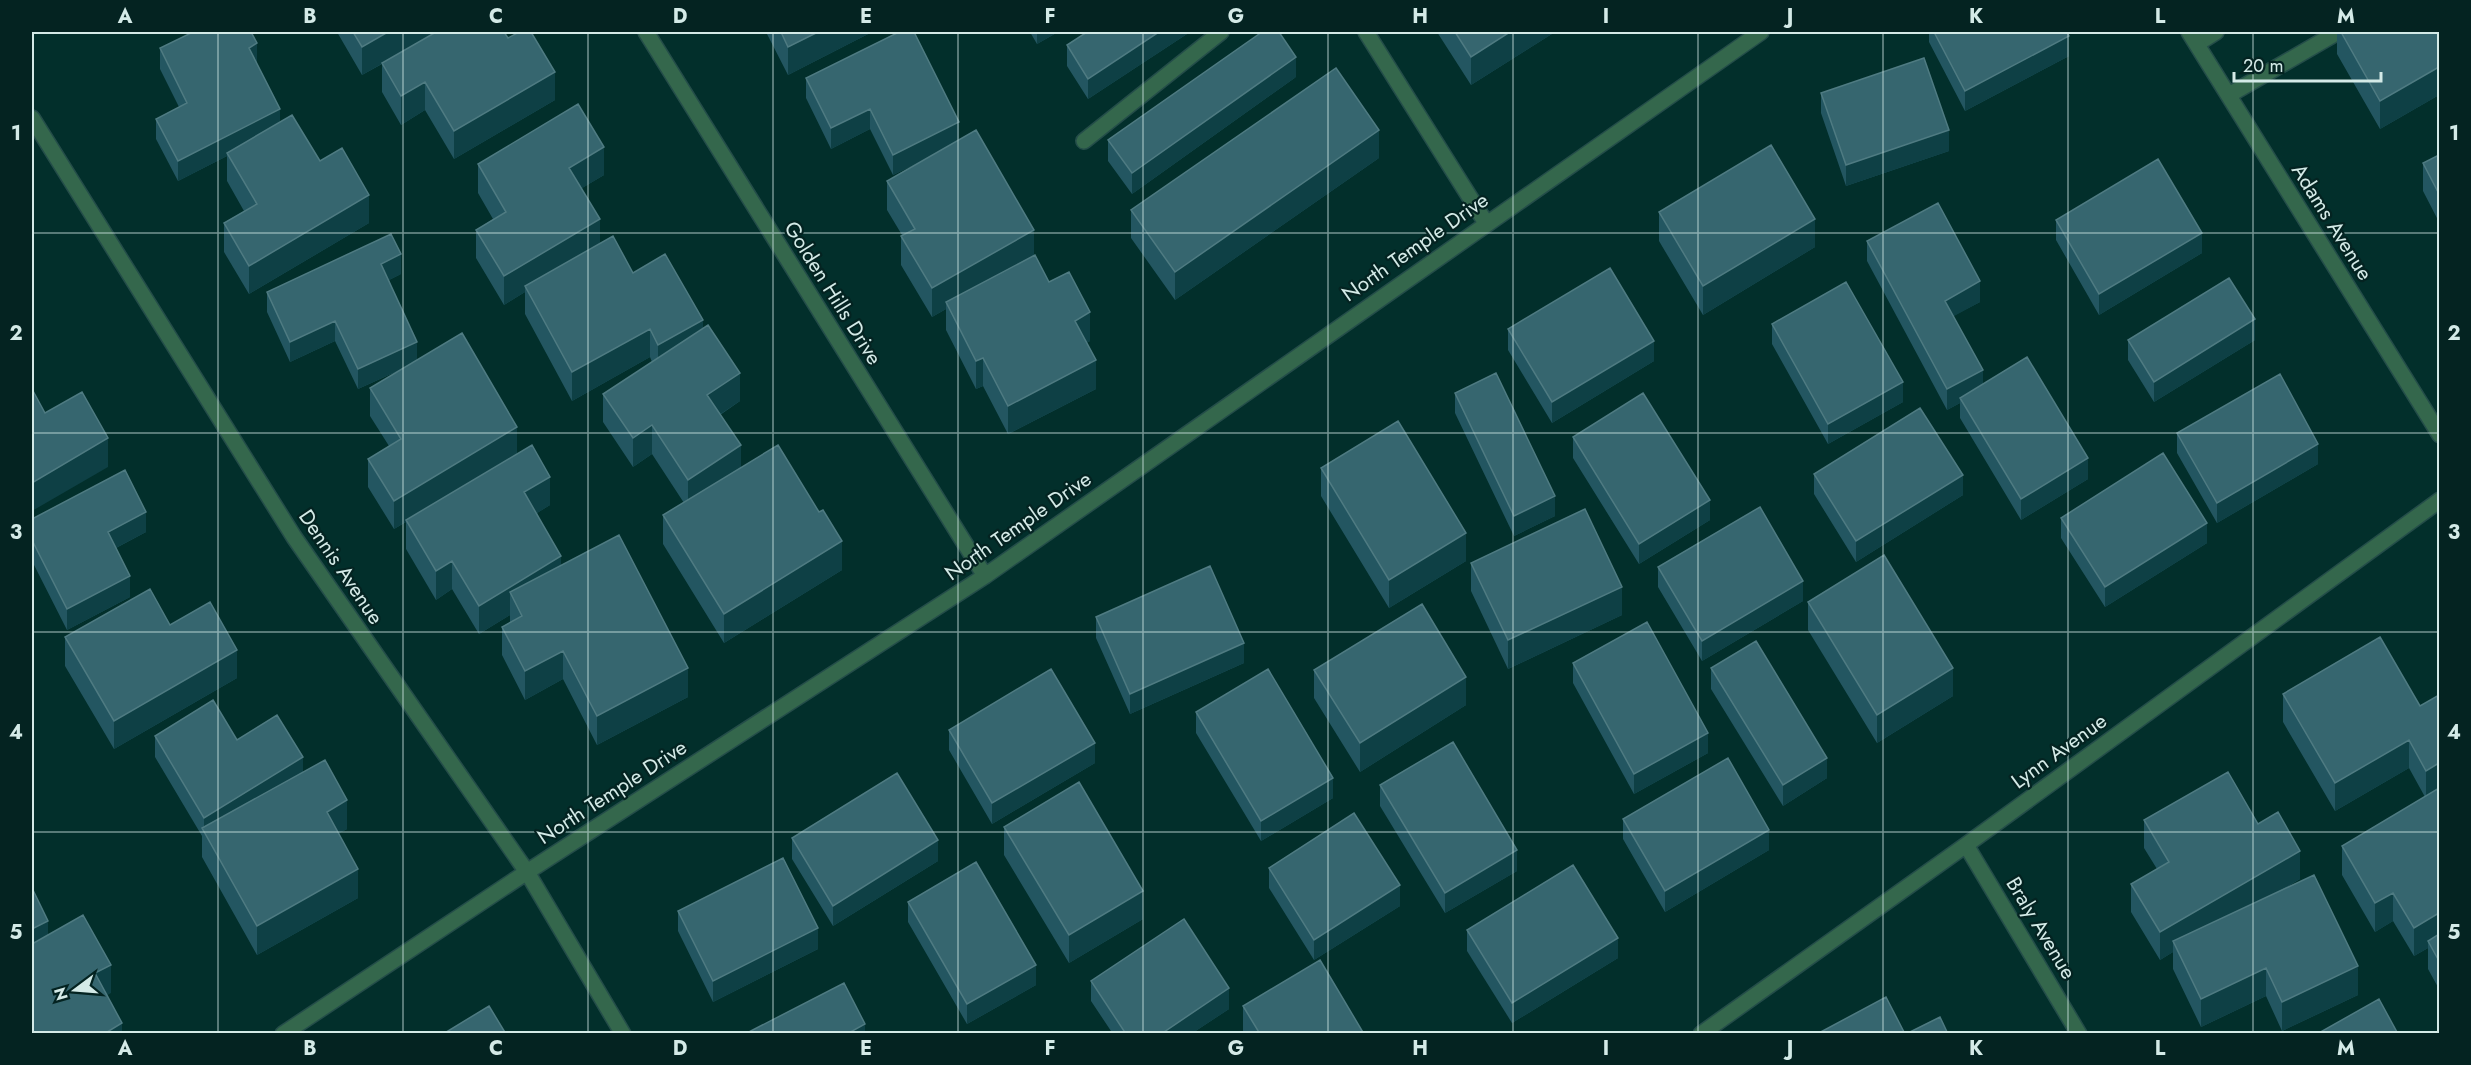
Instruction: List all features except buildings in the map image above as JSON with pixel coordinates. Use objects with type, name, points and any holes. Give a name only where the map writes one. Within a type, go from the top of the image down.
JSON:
[{"type":"street","name":"Golden Hills Drive","points":[[646,32],[986,576]]},
{"type":"street","points":[[1084,141],[1221,32]]},
{"type":"street","points":[[1366,32],[1486,223]]},
{"type":"street","name":"North Temple Drive","points":[[283,1034],[986,576],[1761,32]]},
{"type":"street","points":[[2193,38],[2217,32]]},
{"type":"street","points":[[2229,95],[2338,32]]},
{"type":"street","name":"Adams Avenue","points":[[2193,38],[2439,435]]},
{"type":"street","name":"Dennis Avenue","points":[[32,118],[294,537],[527,873],[623,1034]]},
{"type":"street","name":"Lynn Avenue","points":[[1701,1034],[1966,845],[2439,500]]},
{"type":"street","name":"Braly Avenue","points":[[1966,845],[2079,1034]]}]
